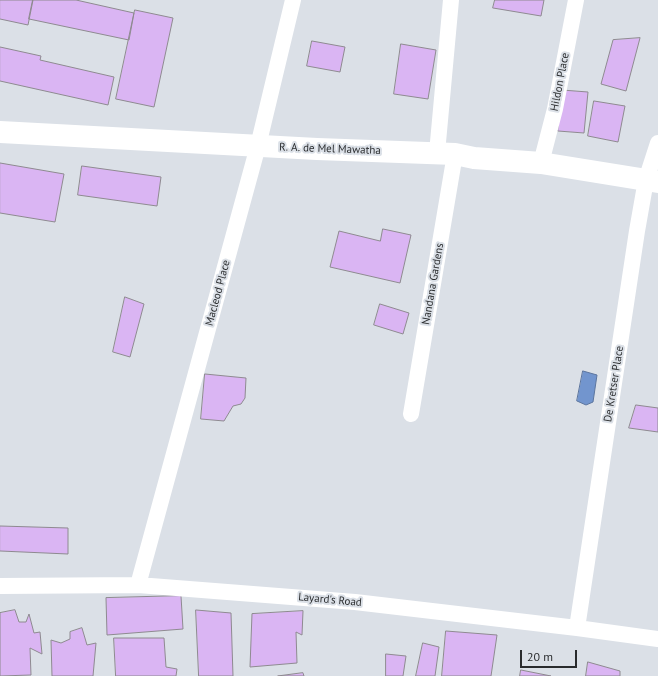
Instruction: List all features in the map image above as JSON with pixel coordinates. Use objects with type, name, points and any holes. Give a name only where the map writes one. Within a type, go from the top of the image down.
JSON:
[{"type":"highway","name":"R. A. de Mel Mawatha","points":[[0,132],[258,146],[446,153],[474,158],[541,164],[652,181]]},
{"type":"street","name":"Macleod Place","points":[[138,585],[258,146],[292,0]]},
{"type":"street","name":"Nandana Gardens","points":[[411,414],[446,153],[451,0]]},
{"type":"street","name":"Hildon Place","points":[[541,164],[555,109],[576,0]]},
{"type":"street","name":"De Kretser Place","points":[[576,628],[636,238],[652,181],[658,143]]},
{"type":"street","name":"Layard's Road","points":[[0,586],[138,585],[355,602],[576,628],[658,640]]},
{"type":"water","points":[[583,371],[597,375],[593,402],[586,405],[577,401]]},
{"type":"building","points":[[0,0],[33,0],[28,25],[0,19]]},
{"type":"building","points":[[33,0],[76,0],[134,13],[129,40],[29,19]]},
{"type":"building","points":[[495,0],[544,0],[541,16],[493,8]]},
{"type":"building","points":[[135,10],[173,18],[154,107],[116,99]]},
{"type":"building","points":[[640,38],[626,91],[601,84],[613,40]]},
{"type":"building","points":[[312,41],[345,47],[340,72],[307,66]]},
{"type":"building","points":[[401,44],[436,50],[428,99],[394,94]]},
{"type":"building","points":[[0,47],[41,56],[40,60],[114,77],[108,105],[0,81]]},
{"type":"building","points":[[562,90],[588,92],[584,133],[558,131]]},
{"type":"building","points":[[594,101],[625,106],[618,142],[588,136]]},
{"type":"building","points":[[0,163],[64,174],[55,222],[0,213]]},
{"type":"building","points":[[82,166],[161,177],[157,206],[78,195]]},
{"type":"building","points":[[383,229],[411,235],[400,283],[330,267],[339,231],[380,241]]},
{"type":"building","points":[[125,297],[144,304],[130,357],[113,352]]},
{"type":"building","points":[[380,304],[409,313],[403,334],[374,325]]},
{"type":"building","points":[[205,374],[246,378],[245,398],[241,404],[233,406],[224,421],[201,419]]},
{"type":"building","points":[[636,405],[658,408],[658,432],[629,428]]},
{"type":"building","points":[[0,526],[68,528],[68,554],[0,551]]},
{"type":"building","points":[[181,596],[183,629],[107,635],[106,598]]},
{"type":"building","points":[[15,610],[19,622],[26,622],[29,614],[34,633],[40,632],[42,654],[30,648],[31,675],[0,676],[0,613]]},
{"type":"building","points":[[196,610],[231,613],[233,676],[199,676]]},
{"type":"building","points":[[303,611],[302,635],[296,632],[297,663],[250,667],[252,614]]},
{"type":"building","points":[[82,628],[87,645],[96,643],[93,676],[52,676],[51,640],[61,643],[70,639],[70,632]]},
{"type":"building","points":[[446,631],[497,635],[491,676],[442,676]]},
{"type":"building","points":[[114,638],[164,638],[166,667],[177,669],[176,676],[116,676]]},
{"type":"building","points":[[423,643],[439,647],[435,676],[416,676]]},
{"type":"building","points":[[386,654],[406,656],[403,676],[386,676]]},
{"type":"building","points":[[588,662],[620,671],[620,676],[586,676]]},
{"type":"building","points":[[521,670],[551,676],[520,676]]},
{"type":"building","points":[[303,673],[304,676],[278,676]]}]
